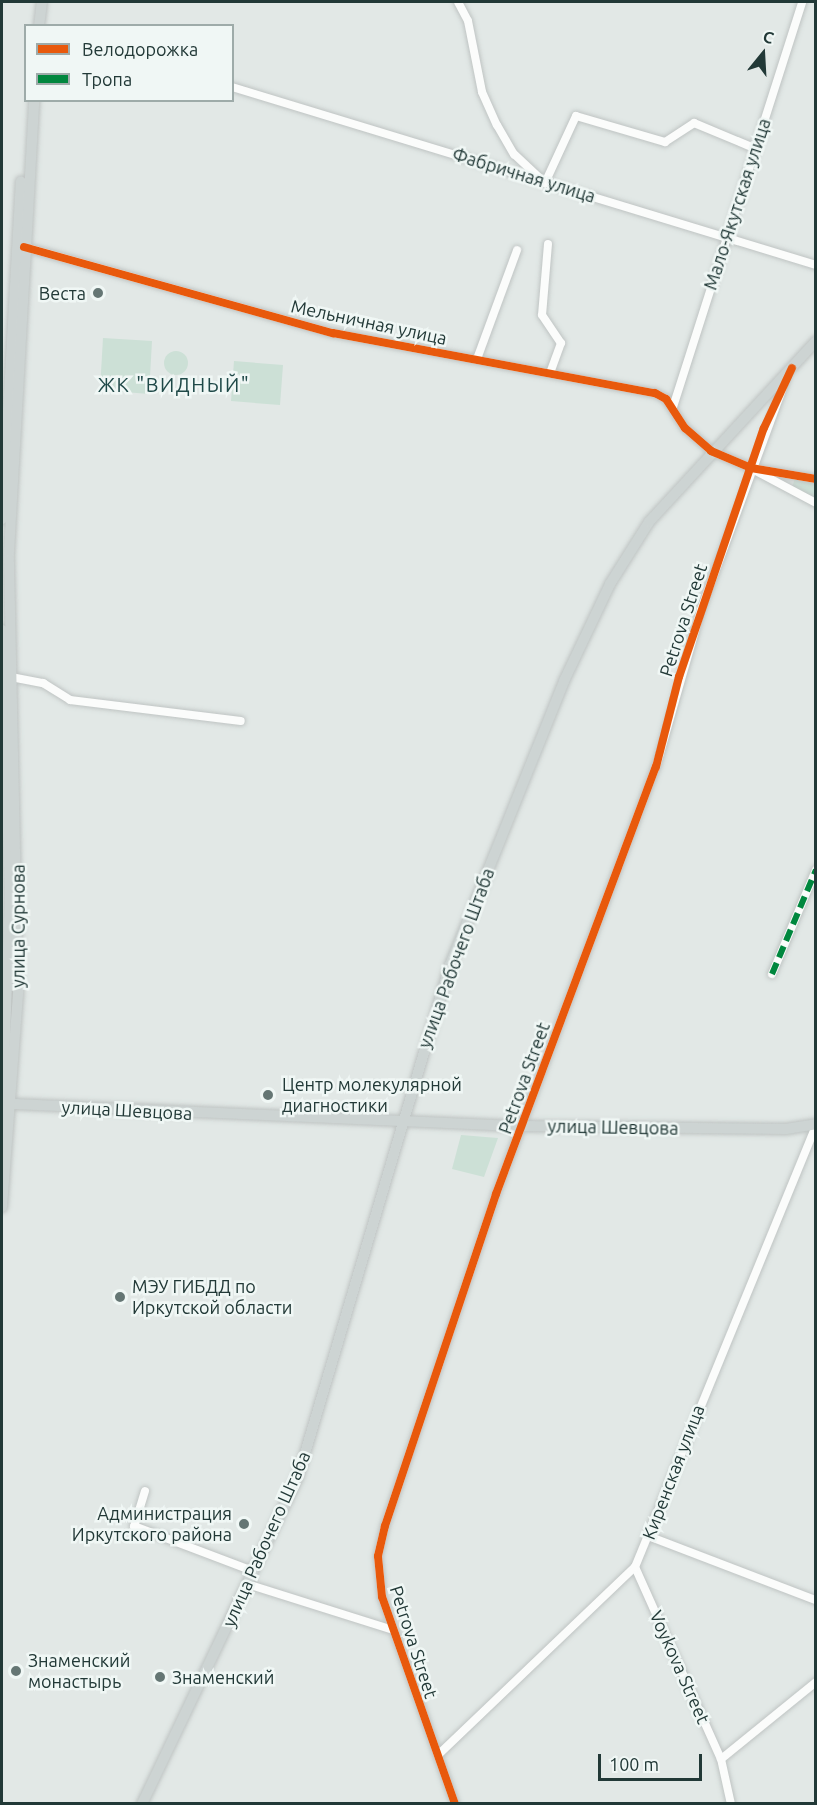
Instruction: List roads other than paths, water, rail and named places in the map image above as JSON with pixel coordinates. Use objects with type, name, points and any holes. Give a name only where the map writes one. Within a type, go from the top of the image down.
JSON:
[{"type":"main road","points":[[34,24],[36,2]]},
{"type":"main road","points":[[39,24],[42,2]]},
{"type":"main road","points":[[2,519],[28,102]]},
{"type":"main road","name":"улица Сурнова","points":[[8,1105],[18,899],[9,552],[24,247],[34,102]]},
{"type":"main road","name":"улица Рабочего Штаба","points":[[142,1803],[298,1477],[316,1424],[402,1120],[450,965],[564,681],[610,584],[649,522],[711,451],[816,341]]},
{"type":"main road","name":"улица Сурнова","points":[[2,630],[10,894],[8,1105]]},
{"type":"main road","points":[[2,1124],[8,1105]]},
{"type":"main road","points":[[2,1207],[8,1105]]},
{"type":"main road","name":"улица Шевцова","points":[[8,1105],[522,1126],[786,1129],[816,1124]]},
{"type":"street","points":[[458,2],[468,21],[482,92],[497,125],[514,153],[545,183],[576,116],[665,142],[694,123],[754,148]]},
{"type":"street","name":"Мало-Якутская улица","points":[[673,407],[802,2]]},
{"type":"street","name":"Фабричная улица","points":[[234,88],[380,128],[545,183],[816,265]]},
{"type":"street","points":[[548,244],[542,315],[561,343],[551,371]]},
{"type":"street","name":"Мельничная улица","points":[[24,247],[333,333],[551,371],[655,393],[673,407]]},
{"type":"street","points":[[477,359],[517,250]]},
{"type":"street","name":"Petrova Street","points":[[455,1803],[390,1629],[378,1574],[385,1526],[522,1126],[656,767],[679,677],[751,468],[792,368]]},
{"type":"street","points":[[673,407],[695,439],[711,451],[751,468],[816,503]]},
{"type":"street","points":[[751,468],[816,479]]},
{"type":"street","points":[[11,677],[44,683],[70,700],[241,721]]},
{"type":"street","points":[[772,974],[816,870]]},
{"type":"street","name":"Киренская улица","points":[[438,1755],[634,1567],[648,1536],[669,1474],[816,1124]]},
{"type":"street","points":[[145,1491],[134,1526],[253,1571]]},
{"type":"street","points":[[648,1536],[816,1600]]},
{"type":"street","name":"Voykova Street","points":[[634,1567],[721,1759],[731,1803]]},
{"type":"street","points":[[247,1584],[390,1629]]},
{"type":"street","points":[[721,1759],[816,1682]]},
{"type":"place","name":"Веста","points":[[98,293]]},
{"type":"place","name":"Центр молекулярной диагностики","points":[[268,1095]]},
{"type":"place","name":"МЭУ ГИБДД по Иркутской области","points":[[120,1297]]},
{"type":"place","name":"Администрация Иркутского района","points":[[244,1524]]},
{"type":"place","name":"Знаменский монастырь","points":[[16,1671]]},
{"type":"place","name":"Знаменский","points":[[160,1677]]},
{"type":"district","name":"ЖК \"ВИДНЫЙ\"","points":[[174,384]]}]
